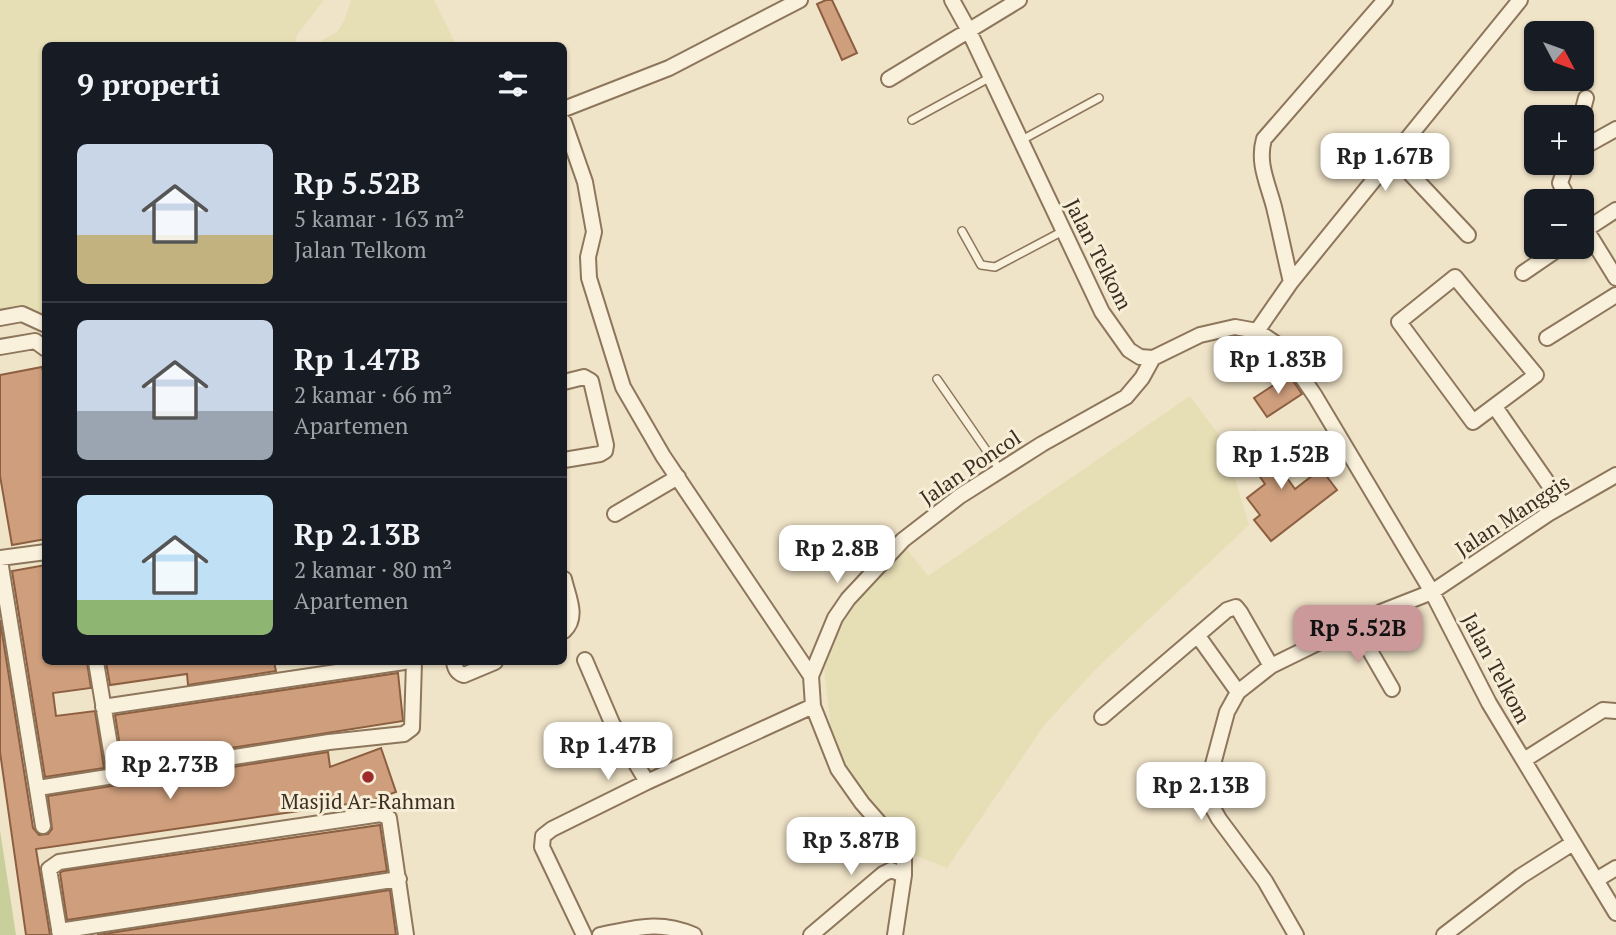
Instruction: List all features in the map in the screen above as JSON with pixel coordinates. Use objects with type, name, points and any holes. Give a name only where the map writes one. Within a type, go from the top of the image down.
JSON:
[{"type":"street","points":[[567,108],[669,68],[800,0]]},
{"type":"street","name":"Jalan Telkom","points":[[952,0],[1102,312],[1129,350],[1140,357],[1153,358]]},
{"type":"street","points":[[889,79],[1019,0]]},
{"type":"street","points":[[1291,282],[1266,184],[1261,149],[1264,139],[1385,0]]},
{"type":"street","points":[[1153,358],[1200,335],[1235,327],[1257,331],[1291,282],[1520,0]]},
{"type":"street","points":[[1584,105],[1586,98]]},
{"type":"street","points":[[1594,141],[1616,128]]},
{"type":"street","points":[[567,131],[585,182],[594,232],[588,257],[589,278],[623,387],[678,477],[811,676]]},
{"type":"street","points":[[1393,155],[1468,235]]},
{"type":"street","points":[[1594,222],[1616,210]]},
{"type":"street","points":[[1594,245],[1616,278]]},
{"type":"street","points":[[1523,273],[1543,259]]},
{"type":"street","points":[[1455,277],[1536,375],[1495,407],[1474,422],[1399,322],[1455,277]]},
{"type":"street","points":[[1547,338],[1616,295]]},
{"type":"street","points":[[0,318],[22,314],[42,323]]},
{"type":"street","name":"Jalan Telkom","points":[[1257,331],[1287,355],[1308,386],[1432,593],[1489,703],[1616,913]]},
{"type":"street","points":[[0,347],[35,341],[42,346]]},
{"type":"street","name":"Jalan Poncol","points":[[895,935],[904,874],[904,851],[862,803],[838,769],[813,706],[811,676],[835,618],[848,599],[903,540],[960,496],[1042,444],[1126,397],[1142,379],[1153,358]]},
{"type":"street","points":[[567,381],[584,377],[591,381],[606,445],[605,451],[600,454],[567,460]]},
{"type":"street","points":[[1495,407],[1563,505]]},
{"type":"street","name":"Jalan Manggis","points":[[1238,692],[1271,666],[1355,625],[1432,593],[1563,505],[1616,475]]},
{"type":"street","points":[[615,514],[678,477]]},
{"type":"street","points":[[42,553],[0,559],[43,826]]},
{"type":"street","points":[[567,592],[572,614],[571,624],[567,628]]},
{"type":"street","points":[[1102,717],[1227,610],[1236,607],[1271,666]]},
{"type":"street","points":[[1355,625],[1392,689]]},
{"type":"street","points":[[1198,636],[1238,692],[1227,712],[1208,783],[1210,803],[1265,881],[1296,935]]},
{"type":"street","points":[[585,660],[612,723],[647,782]]},
{"type":"street","points":[[96,665],[115,775]]},
{"type":"street","points":[[103,707],[384,665]]},
{"type":"street","points":[[38,788],[329,742],[404,734],[412,728],[414,665]]},
{"type":"street","points":[[455,665],[459,674],[464,675],[488,665]]},
{"type":"street","points":[[584,935],[541,847],[543,836],[647,782],[813,706]]},
{"type":"street","points":[[1524,760],[1603,710],[1616,711]]},
{"type":"street","points":[[399,880],[60,933],[49,869],[59,862],[380,814],[389,818],[399,880],[406,935]]},
{"type":"street","points":[[1444,935],[1521,876],[1573,843]]},
{"type":"street","points":[[1596,880],[1616,868]]},
{"type":"street","points":[[811,935],[883,874],[891,870],[904,874]]},
{"type":"street","points":[[600,935],[655,925],[694,935]]},
{"type":"lane","points":[[912,120],[989,78]]},
{"type":"lane","points":[[1020,141],[1099,98]]},
{"type":"lane","points":[[962,231],[981,265],[995,267],[1063,230]]},
{"type":"lane","points":[[937,379],[1000,471]]},
{"type":"shaded area","points":[[0,0],[324,0],[297,35],[296,42],[42,42],[42,313],[21,308],[0,311]]},
{"type":"shaded area","points":[[351,0],[434,0],[455,42],[320,42],[337,32]]},
{"type":"shaded area","points":[[1190,396],[1224,442],[1249,525],[1097,668],[1045,724],[947,868],[914,855],[850,784],[831,732],[824,669],[844,616],[906,548],[928,576]]},
{"type":"green space","points":[[0,830],[16,935],[0,935]]},
{"type":"building","points":[[832,0],[857,53],[842,60],[817,4]]},
{"type":"building","points":[[42,367],[42,540],[12,545],[0,476],[0,375]]},
{"type":"building","points":[[1289,375],[1302,394],[1267,417],[1254,398]]},
{"type":"building","points":[[1254,432],[1295,489],[1321,469],[1337,490],[1271,541],[1254,520],[1260,515],[1247,498],[1265,484],[1237,444]]},
{"type":"building","points":[[42,566],[42,665],[87,665],[91,688],[53,693],[56,716],[95,711],[104,768],[45,777],[12,571]]},
{"type":"building","points":[[0,620],[33,828],[39,835],[48,834],[52,829],[48,796],[328,752],[330,767],[381,748],[396,792],[356,807],[355,803],[36,849],[50,935],[26,935],[0,752]]},
{"type":"building","points":[[107,665],[275,665],[276,671],[188,685],[187,674],[110,685]]},
{"type":"building","points":[[398,673],[403,721],[123,765],[115,715]]},
{"type":"building","points":[[380,825],[387,871],[67,920],[60,873],[63,871]]},
{"type":"building","points":[[390,890],[396,935],[97,935]]},
{"type":"place","name":"Masjid Ar-Rahman","points":[[368,777]]}]
